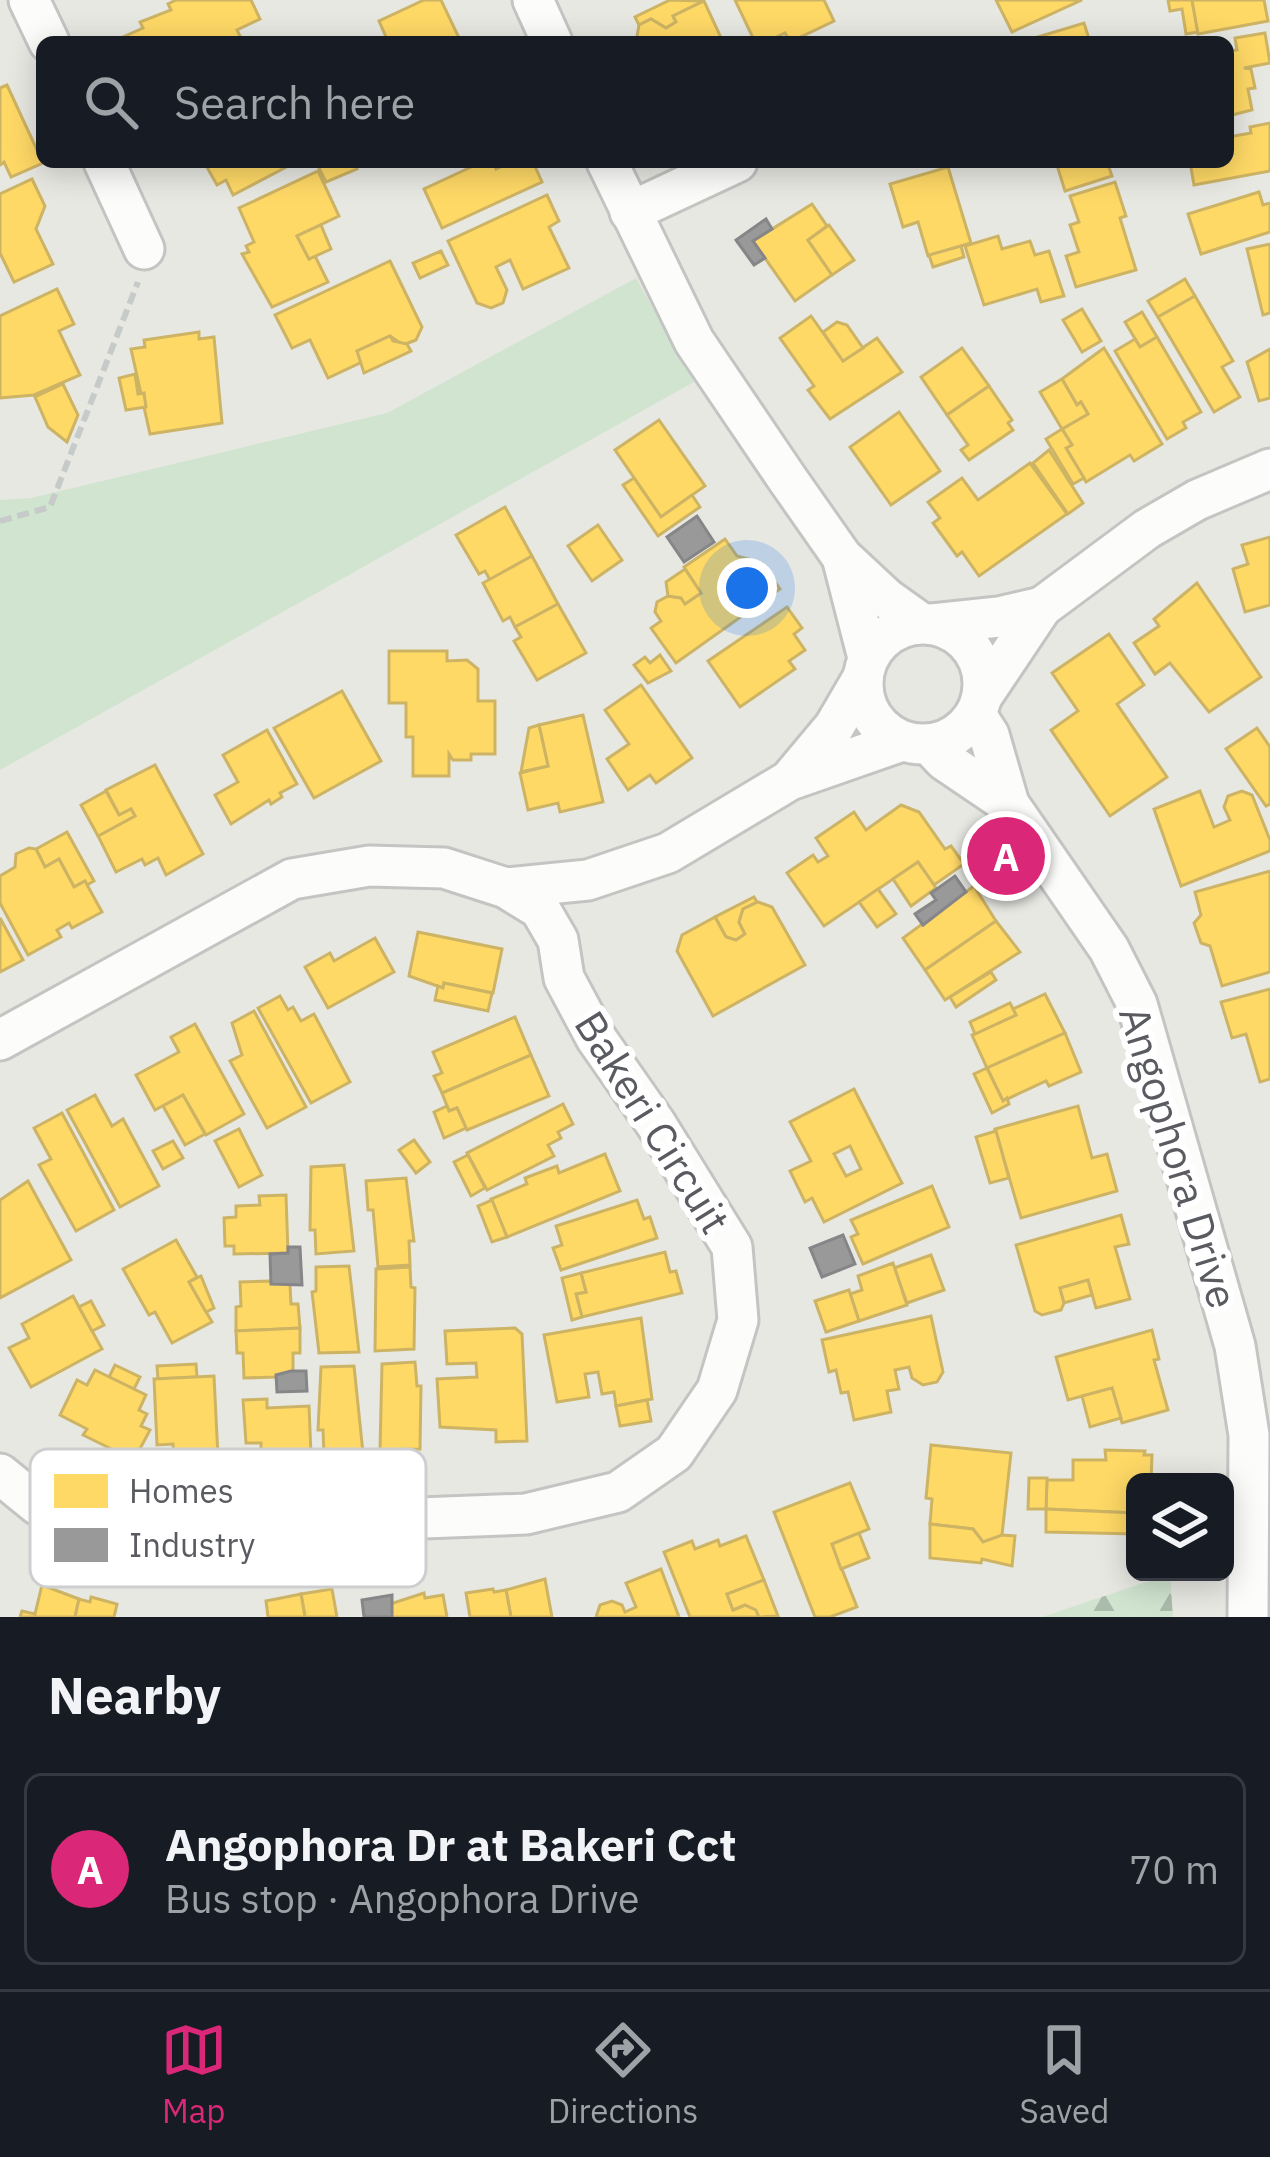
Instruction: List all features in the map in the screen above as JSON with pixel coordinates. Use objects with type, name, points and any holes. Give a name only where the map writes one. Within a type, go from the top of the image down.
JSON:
[{"type":"street","points":[[0,13],[28,0],[46,36]]},
{"type":"street","points":[[532,0],[549,36]]},
{"type":"street","points":[[107,168],[144,249]]},
{"type":"street","points":[[610,168],[694,340],[842,557],[886,598],[927,623],[952,631],[971,646],[981,665],[980,705]]},
{"type":"street","points":[[630,212],[724,168]]},
{"type":"street","points":[[842,557],[872,718],[884,730],[916,743],[950,739],[980,705],[1042,607],[1148,529],[1197,500],[1270,469]]},
{"type":"street","points":[[865,669],[882,638],[900,628],[999,617],[1042,607]]},
{"type":"street","name":"Bakeri Circuit","points":[[790,780],[834,727],[865,669]]},
{"type":"street","name":"Angophora Drive","points":[[980,705],[1009,804],[1109,949],[1137,1004],[1252,1343],[1248,1617]]},
{"type":"street","name":"Bakeri Circuit","points":[[506,888],[588,880],[668,853],[790,780],[916,743]]},
{"type":"street","name":"Angophora Drive","points":[[916,743],[1009,804]]},
{"type":"street","name":"Bakeri Circuit","points":[[0,1040],[292,879],[369,866],[444,868],[506,888],[540,909],[558,940],[564,978],[596,1038],[732,1247],[738,1320],[716,1390],[674,1453],[618,1492],[526,1514],[426,1518]]},
{"type":"street","name":"Bakeri Circuit","points":[[0,1474],[30,1498]]},
{"type":"path","points":[[0,521],[50,507],[137,287],[144,249]]},
{"type":"green space","points":[[636,278],[694,382],[0,770],[0,500],[31,498],[387,413]]},
{"type":"green space","points":[[1149,1581],[1170,1581],[1173,1617],[1042,1617]]},
{"type":"building: Homes","points":[[176,0],[251,0],[260,19],[237,30],[240,36],[125,36],[143,28],[140,22],[171,10],[168,4]]},
{"type":"building: Homes","points":[[424,0],[441,0],[458,36],[386,36],[379,21]]},
{"type":"building: Homes","points":[[670,0],[704,1],[673,16],[676,22],[666,28],[651,19],[639,25],[635,17]]},
{"type":"building: Homes","points":[[735,0],[824,0],[834,21],[803,36],[752,36]]},
{"type":"building: Homes","points":[[996,0],[1082,0],[1012,32]]},
{"type":"building: Homes","points":[[1168,0],[1192,0],[1198,32],[1186,34],[1182,9],[1170,11]]},
{"type":"building: Homes","points":[[1192,0],[1264,0],[1268,21],[1198,34]]},
{"type":"building: Homes","points":[[704,1],[720,36],[637,36],[639,25],[651,19],[666,28],[676,22],[673,16]]},
{"type":"building: Homes","points":[[1084,23],[1088,36],[1041,36]]},
{"type":"building: Homes","points":[[1265,33],[1270,63],[1244,68],[1251,69],[1255,88],[1248,89],[1252,110],[1234,114],[1237,50],[1235,38]]},
{"type":"building: Homes","points":[[7,85],[36,148],[36,166],[11,177],[4,162],[0,165],[0,88]]},
{"type":"building: Homes","points":[[1270,123],[1270,171],[1194,185],[1191,168],[1234,168],[1234,136],[1251,133],[1250,127]]},
{"type":"building: Homes","points":[[207,168],[285,168],[233,195],[226,180],[217,185]]},
{"type":"building: Homes","points":[[319,168],[357,168],[357,169],[326,182]]},
{"type":"building: Homes","points":[[469,168],[536,168],[542,182],[442,228],[424,189]]},
{"type":"building: Homes","points":[[948,168],[971,243],[928,256],[918,222],[903,227],[890,184]]},
{"type":"building: Homes","points":[[1058,168],[1109,168],[1112,176],[1065,191]]},
{"type":"building: Homes","points":[[318,171],[339,216],[297,236],[309,259],[315,256],[328,282],[272,307],[242,254],[254,242],[239,208]]},
{"type":"building: Homes","points":[[32,179],[45,206],[36,229],[53,264],[14,282],[0,253],[0,194]]},
{"type":"building: Homes","points":[[1115,182],[1136,270],[1076,287],[1066,256],[1079,252],[1070,225],[1079,222],[1070,196]]},
{"type":"building: Homes","points":[[1259,192],[1263,205],[1270,203],[1270,232],[1201,254],[1188,214]]},
{"type":"building: Homes","points":[[547,195],[559,221],[549,227],[569,268],[523,289],[510,260],[496,267],[507,290],[503,303],[491,308],[477,303],[448,241]]},
{"type":"building: Homes","points":[[812,204],[827,226],[808,240],[832,275],[795,301],[753,241]]},
{"type":"building: Homes","points":[[321,225],[331,249],[309,259],[297,236]]},
{"type":"building: Homes","points":[[829,225],[854,260],[832,275],[808,240]]},
{"type":"building: Homes","points":[[998,236],[1002,249],[1030,241],[1035,255],[1049,251],[1064,296],[1041,302],[1037,289],[984,305],[965,246]]},
{"type":"building: Homes","points":[[1270,244],[1270,313],[1263,315],[1247,249]]},
{"type":"building: Homes","points":[[961,246],[964,257],[933,267],[929,255]]},
{"type":"building: Homes","points":[[441,251],[448,265],[420,278],[413,263]]},
{"type":"building: Homes","points":[[390,261],[422,327],[416,340],[403,345],[390,336],[357,351],[362,362],[328,378],[310,340],[292,348],[275,315]]},
{"type":"building: Homes","points":[[1185,279],[1195,296],[1158,317],[1148,301]]},
{"type":"building: Homes","points":[[57,289],[74,324],[59,331],[80,375],[34,395],[0,398],[0,316]]},
{"type":"building: Homes","points":[[1195,296],[1233,361],[1222,367],[1240,397],[1214,412],[1158,317]]},
{"type":"building: Homes","points":[[1082,309],[1101,341],[1082,352],[1063,320]]},
{"type":"building: Homes","points":[[1142,312],[1157,337],[1140,347],[1125,322]]},
{"type":"building: Homes","points":[[811,316],[843,361],[877,338],[902,372],[830,419],[808,390],[814,386],[780,338]]},
{"type":"building: Homes","points":[[837,322],[847,325],[863,348],[843,361],[823,332]]},
{"type":"building: Homes","points":[[199,332],[199,339],[214,337],[222,423],[150,434],[131,349],[145,347],[144,340]]},
{"type":"building: Homes","points":[[390,336],[411,351],[364,373],[357,351]]},
{"type":"building: Homes","points":[[1157,337],[1201,412],[1167,439],[1115,351],[1135,339],[1140,347]]},
{"type":"building: Homes","points":[[962,348],[989,386],[947,415],[921,377]]},
{"type":"building: Homes","points":[[1104,348],[1162,444],[1134,461],[1130,455],[1086,482],[1066,448],[1072,445],[1062,429],[1088,414],[1062,379]]},
{"type":"building: Homes","points":[[1270,349],[1270,398],[1259,401],[1247,362]]},
{"type":"building: Homes","points":[[135,374],[146,407],[126,410],[119,378]]},
{"type":"building: Homes","points":[[1062,379],[1088,414],[1062,429],[1040,392]]},
{"type":"building: Homes","points":[[63,384],[78,415],[67,442],[48,427],[35,397]]},
{"type":"building: Homes","points":[[989,386],[1012,420],[1008,423],[1013,430],[969,460],[961,450],[968,445],[947,415]]},
{"type":"building: Homes","points":[[899,412],[940,471],[891,505],[850,447]]},
{"type":"building: Homes","points":[[659,420],[705,486],[661,517],[615,450]]},
{"type":"building: Homes","points":[[1062,429],[1072,445],[1066,448],[1084,478],[1073,484],[1046,439]]},
{"type":"building: Homes","points":[[1049,450],[1083,503],[1068,514],[1033,463]]},
{"type":"building: Homes","points":[[1030,463],[1067,514],[979,576],[933,523],[940,518],[928,502],[962,478],[978,500]]},
{"type":"building: Homes","points":[[634,478],[661,517],[692,495],[700,507],[658,536],[623,485]]},
{"type":"building: Homes","points":[[505,507],[532,556],[490,580],[485,571],[479,574],[456,535]]},
{"type":"building: Homes","points":[[598,525],[622,560],[592,581],[568,546]]},
{"type":"building: Homes","points":[[1270,537],[1270,605],[1245,612],[1233,569],[1248,564],[1242,545]]},
{"type":"building: Homes","points":[[725,539],[737,556],[748,559],[742,569],[747,575],[762,564],[780,589],[676,663],[651,628],[661,621],[655,612],[657,602],[668,596],[681,598],[685,604],[701,593],[684,567]]},
{"type":"building: Homes","points":[[532,556],[558,604],[515,627],[510,617],[503,621],[483,583]]},
{"type":"building: Homes","points":[[685,569],[701,593],[685,604],[681,598],[668,596],[666,582]]},
{"type":"building: Homes","points":[[1197,583],[1261,677],[1209,712],[1170,663],[1155,674],[1134,643],[1159,626],[1154,619]]},
{"type":"building: Homes","points":[[558,604],[586,653],[537,680],[514,641],[521,637],[515,627]]},
{"type":"building: Homes","points":[[787,607],[802,628],[794,634],[805,650],[789,661],[795,669],[740,707],[708,661]]},
{"type":"building: Homes","points":[[1109,634],[1144,685],[1117,704],[1167,777],[1110,816],[1051,730],[1078,711],[1052,673]]},
{"type":"building: Homes","points":[[389,651],[447,651],[447,661],[467,660],[478,669],[478,701],[495,701],[495,754],[453,760],[449,754],[449,776],[413,776],[413,737],[406,737],[406,703],[389,703]]},
{"type":"building: Homes","points":[[660,655],[671,671],[648,683],[634,665],[645,657],[650,663]]},
{"type":"building: Homes","points":[[641,685],[692,758],[656,783],[650,775],[628,790],[607,759],[629,744],[605,710]]},
{"type":"building: Homes","points":[[342,691],[381,761],[314,798],[274,728]]},
{"type":"building: Homes","points":[[583,715],[603,802],[560,812],[558,803],[528,810],[520,773],[548,766],[539,725]]},
{"type":"building: Homes","points":[[539,725],[548,766],[521,772],[529,728]]},
{"type":"building: Homes","points":[[1257,728],[1270,747],[1270,804],[1266,806],[1226,749]]},
{"type":"building: Homes","points":[[267,730],[297,784],[271,804],[269,800],[231,824],[215,795],[238,782],[223,755]]},
{"type":"building: Homes","points":[[155,765],[203,854],[166,875],[158,858],[145,865],[142,859],[116,872],[98,836],[135,816],[131,809],[119,815],[106,790]]},
{"type":"building: Homes","points":[[106,791],[119,815],[131,809],[135,816],[98,836],[81,805]]},
{"type":"building: Homes","points":[[1200,791],[1214,827],[1230,820],[1224,807],[1228,796],[1242,791],[1252,795],[1270,851],[1181,886],[1154,809]]},
{"type":"building: Homes","points":[[901,805],[919,812],[945,849],[951,846],[964,864],[934,885],[918,862],[824,926],[787,873],[813,855],[818,862],[828,856],[816,838],[854,812],[866,830]]},
{"type":"building: Homes","points":[[67,832],[94,881],[87,885],[85,881],[74,887],[59,859],[45,867],[36,849]]},
{"type":"building: Homes","points":[[36,849],[45,867],[59,859],[74,887],[85,881],[102,912],[72,928],[69,923],[57,930],[61,937],[28,955],[0,903],[0,876],[15,867],[16,854]]},
{"type":"building: Homes","points":[[918,862],[936,888],[911,906],[893,879]]},
{"type":"building: Homes","points":[[1270,871],[1270,972],[1222,986],[1210,946],[1201,943],[1194,923],[1201,915],[1195,892]]},
{"type":"building: Homes","points":[[974,886],[996,921],[925,970],[903,938]]},
{"type":"building: Homes","points":[[878,889],[896,914],[877,927],[859,902]]},
{"type":"building: Homes","points":[[754,897],[757,902],[743,909],[739,922],[745,934],[736,940],[726,937],[715,917]]},
{"type":"building: Homes","points":[[758,902],[772,907],[805,965],[713,1016],[677,951],[682,935],[715,917],[726,937],[736,940],[745,934],[739,922],[743,909]]},
{"type":"building: Homes","points":[[0,918],[23,960],[0,972]]},
{"type":"building: Homes","points":[[996,921],[1020,952],[945,1000],[925,970]]},
{"type":"building: Homes","points":[[418,932],[502,949],[493,993],[444,983],[443,988],[409,976]]},
{"type":"building: Homes","points":[[375,938],[394,972],[328,1008],[305,967],[330,953],[334,961]]},
{"type":"building: Homes","points":[[991,972],[996,980],[956,1007],[950,997]]},
{"type":"building: Homes","points":[[444,983],[492,993],[488,1011],[435,1000],[438,986],[443,988]]},
{"type":"building: Homes","points":[[1270,989],[1270,1079],[1260,1082],[1246,1034],[1232,1038],[1221,1002]]},
{"type":"building: Homes","points":[[1045,994],[1065,1033],[987,1068],[972,1035],[1016,1015],[1013,1009]]},
{"type":"building: Homes","points":[[280,996],[301,1021],[314,1014],[350,1082],[311,1103],[258,1008]]},
{"type":"building: Homes","points":[[1010,1003],[1016,1015],[975,1034],[970,1022]]},
{"type":"building: Homes","points":[[254,1011],[306,1107],[267,1128],[230,1061],[242,1055],[232,1023]]},
{"type":"building: Homes","points":[[515,1017],[531,1055],[442,1093],[434,1076],[442,1073],[433,1052]]},
{"type":"building: Homes","points":[[195,1024],[244,1114],[206,1135],[183,1095],[155,1110],[136,1075],[179,1052],[171,1037]]},
{"type":"building: Homes","points":[[1065,1033],[1081,1072],[1049,1086],[1046,1081],[1003,1101],[987,1068]]},
{"type":"building: Homes","points":[[531,1055],[549,1096],[467,1130],[457,1108],[449,1111],[442,1093]]},
{"type":"building: Homes","points":[[987,1068],[1009,1104],[992,1113],[974,1074]]},
{"type":"building: Homes","points":[[854,1089],[902,1183],[824,1222],[812,1198],[805,1202],[790,1171],[811,1161],[790,1122]],"holes":[[[850,1146],[861,1169],[846,1176],[834,1154]]]},
{"type":"building: Homes","points":[[95,1095],[112,1126],[123,1119],[159,1186],[120,1207],[67,1110]]},
{"type":"building: Homes","points":[[183,1095],[205,1134],[185,1145],[163,1106]]},
{"type":"building: Homes","points":[[563,1104],[573,1124],[548,1145],[554,1156],[487,1190],[467,1153]]},
{"type":"building: Homes","points":[[447,1106],[449,1111],[457,1108],[466,1128],[444,1138],[434,1112]]},
{"type":"building: Homes","points":[[1078,1106],[1092,1158],[1107,1154],[1117,1191],[1021,1218],[995,1129]]},
{"type":"building: Homes","points":[[62,1113],[114,1210],[76,1231],[39,1165],[51,1159],[34,1128]]},
{"type":"building: Homes","points":[[239,1129],[262,1175],[239,1187],[215,1141]]},
{"type":"building: Homes","points":[[996,1131],[1009,1178],[990,1183],[976,1137]]},
{"type":"building: Homes","points":[[414,1140],[430,1162],[416,1173],[399,1150]]},
{"type":"building: Homes","points":[[173,1141],[183,1158],[163,1169],[153,1151]]},
{"type":"building: Homes","points":[[605,1154],[620,1191],[507,1237],[491,1199],[527,1184],[525,1178],[557,1166],[559,1173]]},
{"type":"building: Homes","points":[[468,1155],[485,1188],[471,1196],[454,1162]]},
{"type":"building: Homes","points":[[344,1165],[354,1251],[316,1254],[315,1230],[310,1230],[311,1167]]},
{"type":"building: Homes","points":[[406,1178],[414,1241],[409,1241],[410,1265],[378,1267],[366,1181]]},
{"type":"building: Homes","points":[[28,1181],[71,1260],[0,1298],[0,1200]]},
{"type":"building: Homes","points":[[932,1186],[949,1227],[863,1264],[851,1237],[858,1234],[851,1220]]},
{"type":"building: Homes","points":[[286,1195],[288,1253],[234,1254],[234,1246],[225,1246],[224,1218],[236,1217],[236,1206],[260,1205],[259,1196]]},
{"type":"building: Homes","points":[[492,1200],[507,1237],[492,1242],[478,1206]]},
{"type":"building: Homes","points":[[637,1200],[657,1238],[561,1270],[553,1248],[562,1245],[556,1226]]},
{"type":"building: Homes","points":[[1121,1215],[1129,1244],[1115,1247],[1130,1299],[1096,1308],[1088,1280],[1060,1288],[1061,1310],[1042,1315],[1035,1311],[1016,1245]]},
{"type":"building: Homes","points":[[176,1240],[197,1277],[189,1282],[212,1322],[172,1343],[155,1312],[149,1315],[123,1269]]},
{"type":"building: Homes","points":[[665,1252],[682,1293],[582,1317],[576,1294],[586,1292],[581,1273]]},
{"type":"building: Homes","points":[[931,1255],[944,1290],[907,1303],[894,1268]]},
{"type":"building: Homes","points":[[893,1263],[907,1305],[859,1321],[850,1294],[862,1290],[858,1276]]},
{"type":"building: Homes","points":[[349,1266],[359,1352],[319,1353],[312,1292],[316,1291],[316,1267]]},
{"type":"building: Homes","points":[[410,1267],[411,1287],[415,1288],[414,1349],[375,1351],[376,1269]]},
{"type":"building: Homes","points":[[581,1273],[586,1292],[576,1294],[582,1317],[572,1320],[562,1278]]},
{"type":"building: Homes","points":[[201,1276],[214,1308],[206,1312],[189,1282]]},
{"type":"building: Homes","points":[[1088,1280],[1092,1295],[1064,1303],[1060,1288]]},
{"type":"building: Homes","points":[[240,1282],[290,1285],[300,1328],[236,1331]]},
{"type":"building: Homes","points":[[849,1290],[859,1321],[826,1332],[815,1301]]},
{"type":"building: Homes","points":[[73,1296],[102,1349],[31,1387],[9,1348],[29,1338],[22,1324]]},
{"type":"building: Homes","points":[[91,1301],[104,1325],[92,1331],[79,1307]]},
{"type":"building: Homes","points":[[931,1316],[943,1372],[937,1382],[923,1385],[912,1378],[909,1367],[895,1370],[899,1389],[887,1391],[891,1412],[854,1420],[848,1392],[841,1393],[836,1370],[829,1372],[822,1340]]},
{"type":"building: Homes","points":[[641,1318],[652,1399],[616,1406],[614,1392],[602,1394],[598,1372],[585,1374],[589,1397],[557,1402],[544,1335]]},
{"type":"building: Homes","points":[[300,1328],[300,1353],[293,1353],[293,1371],[244,1378],[236,1331]]},
{"type":"building: Homes","points":[[515,1328],[522,1334],[527,1441],[496,1442],[496,1430],[440,1427],[437,1379],[477,1377],[476,1363],[447,1364],[445,1331]]},
{"type":"building: Homes","points":[[1152,1330],[1159,1359],[1154,1360],[1168,1410],[1122,1423],[1112,1388],[1068,1400],[1056,1357]]},
{"type":"building: Homes","points":[[415,1362],[417,1386],[421,1386],[420,1449],[380,1449],[382,1364]]},
{"type":"building: Homes","points":[[196,1364],[197,1377],[158,1379],[157,1366]]},
{"type":"building: Homes","points":[[115,1365],[140,1377],[134,1389],[109,1377]]},
{"type":"building: Homes","points":[[354,1366],[363,1449],[324,1449],[323,1430],[318,1430],[321,1367]]},
{"type":"building: Homes","points":[[95,1370],[146,1395],[139,1410],[147,1414],[141,1426],[150,1430],[140,1449],[112,1449],[83,1435],[87,1429],[60,1415],[77,1380],[87,1385]]},
{"type":"building: Homes","points":[[214,1376],[218,1449],[157,1445],[154,1379]]},
{"type":"building: Homes","points":[[1112,1388],[1121,1418],[1090,1427],[1082,1396]]},
{"type":"building: Homes","points":[[267,1399],[267,1408],[309,1406],[311,1449],[261,1449],[261,1443],[246,1443],[243,1400]]},
{"type":"building: Homes","points":[[647,1400],[651,1421],[620,1426],[616,1406]]},
{"type":"building: Homes","points":[[931,1445],[1011,1453],[1002,1535],[997,1540],[983,1542],[973,1529],[930,1524],[932,1499],[926,1498]]},
{"type":"building: Homes","points":[[1105,1450],[1152,1455],[1151,1473],[1126,1473],[1126,1513],[1046,1509],[1047,1480],[1073,1480],[1073,1460],[1106,1460]]},
{"type":"building: Homes","points":[[1029,1478],[1047,1478],[1046,1509],[1028,1509]]},
{"type":"building: Homes","points":[[850,1483],[869,1529],[832,1544],[857,1607],[815,1617],[774,1512]]},
{"type":"building: Homes","points":[[1046,1509],[1126,1513],[1126,1534],[1046,1532]]},
{"type":"building: Homes","points":[[930,1524],[973,1529],[983,1542],[1015,1536],[1012,1566],[982,1559],[981,1563],[930,1558]]},
{"type":"building: Homes","points":[[859,1533],[869,1558],[841,1569],[832,1544]]},
{"type":"building: Homes","points":[[746,1536],[764,1580],[727,1594],[733,1610],[745,1605],[759,1617],[690,1617],[664,1552],[692,1541],[695,1549]]},
{"type":"building: Homes","points":[[661,1569],[679,1617],[596,1617],[600,1605],[612,1601],[625,1612],[636,1607],[626,1583]]},
{"type":"building: Homes","points":[[545,1579],[552,1617],[511,1617],[506,1590]]},
{"type":"building: Homes","points":[[764,1580],[778,1616],[759,1617],[745,1605],[733,1610],[727,1594]]},
{"type":"building: Homes","points":[[42,1587],[79,1599],[75,1617],[20,1617],[22,1611],[35,1614]]},
{"type":"building: Homes","points":[[332,1589],[337,1617],[305,1617],[301,1594]]},
{"type":"building: Homes","points":[[506,1590],[511,1617],[470,1617],[466,1593]]},
{"type":"building: Homes","points":[[424,1593],[425,1598],[443,1595],[447,1617],[392,1617],[390,1604]]},
{"type":"building: Homes","points":[[301,1594],[305,1617],[268,1617],[266,1601]]},
{"type":"building: Homes","points":[[91,1597],[117,1604],[114,1617],[75,1617],[79,1599],[90,1602]]},
{"type":"building: Industry","points":[[766,219],[772,229],[753,241],[765,258],[754,265],[736,240]]},
{"type":"building: Industry","points":[[697,516],[714,542],[684,562],[667,537]]},
{"type":"building: Industry","points":[[955,876],[966,892],[923,925],[915,914],[936,900],[931,893]]},
{"type":"building: Industry","points":[[843,1235],[855,1264],[822,1277],[810,1248]]},
{"type":"building: Industry","points":[[288,1247],[300,1247],[302,1285],[271,1284],[270,1254],[288,1253]]},
{"type":"building: Industry","points":[[306,1371],[307,1391],[277,1392],[276,1375]]},
{"type":"building: Industry","points":[[392,1595],[392,1617],[364,1617],[362,1600]]},
{"type":"place","name":"Angophora Dr at Bakeri Cct","points":[[1006,856]]}]
